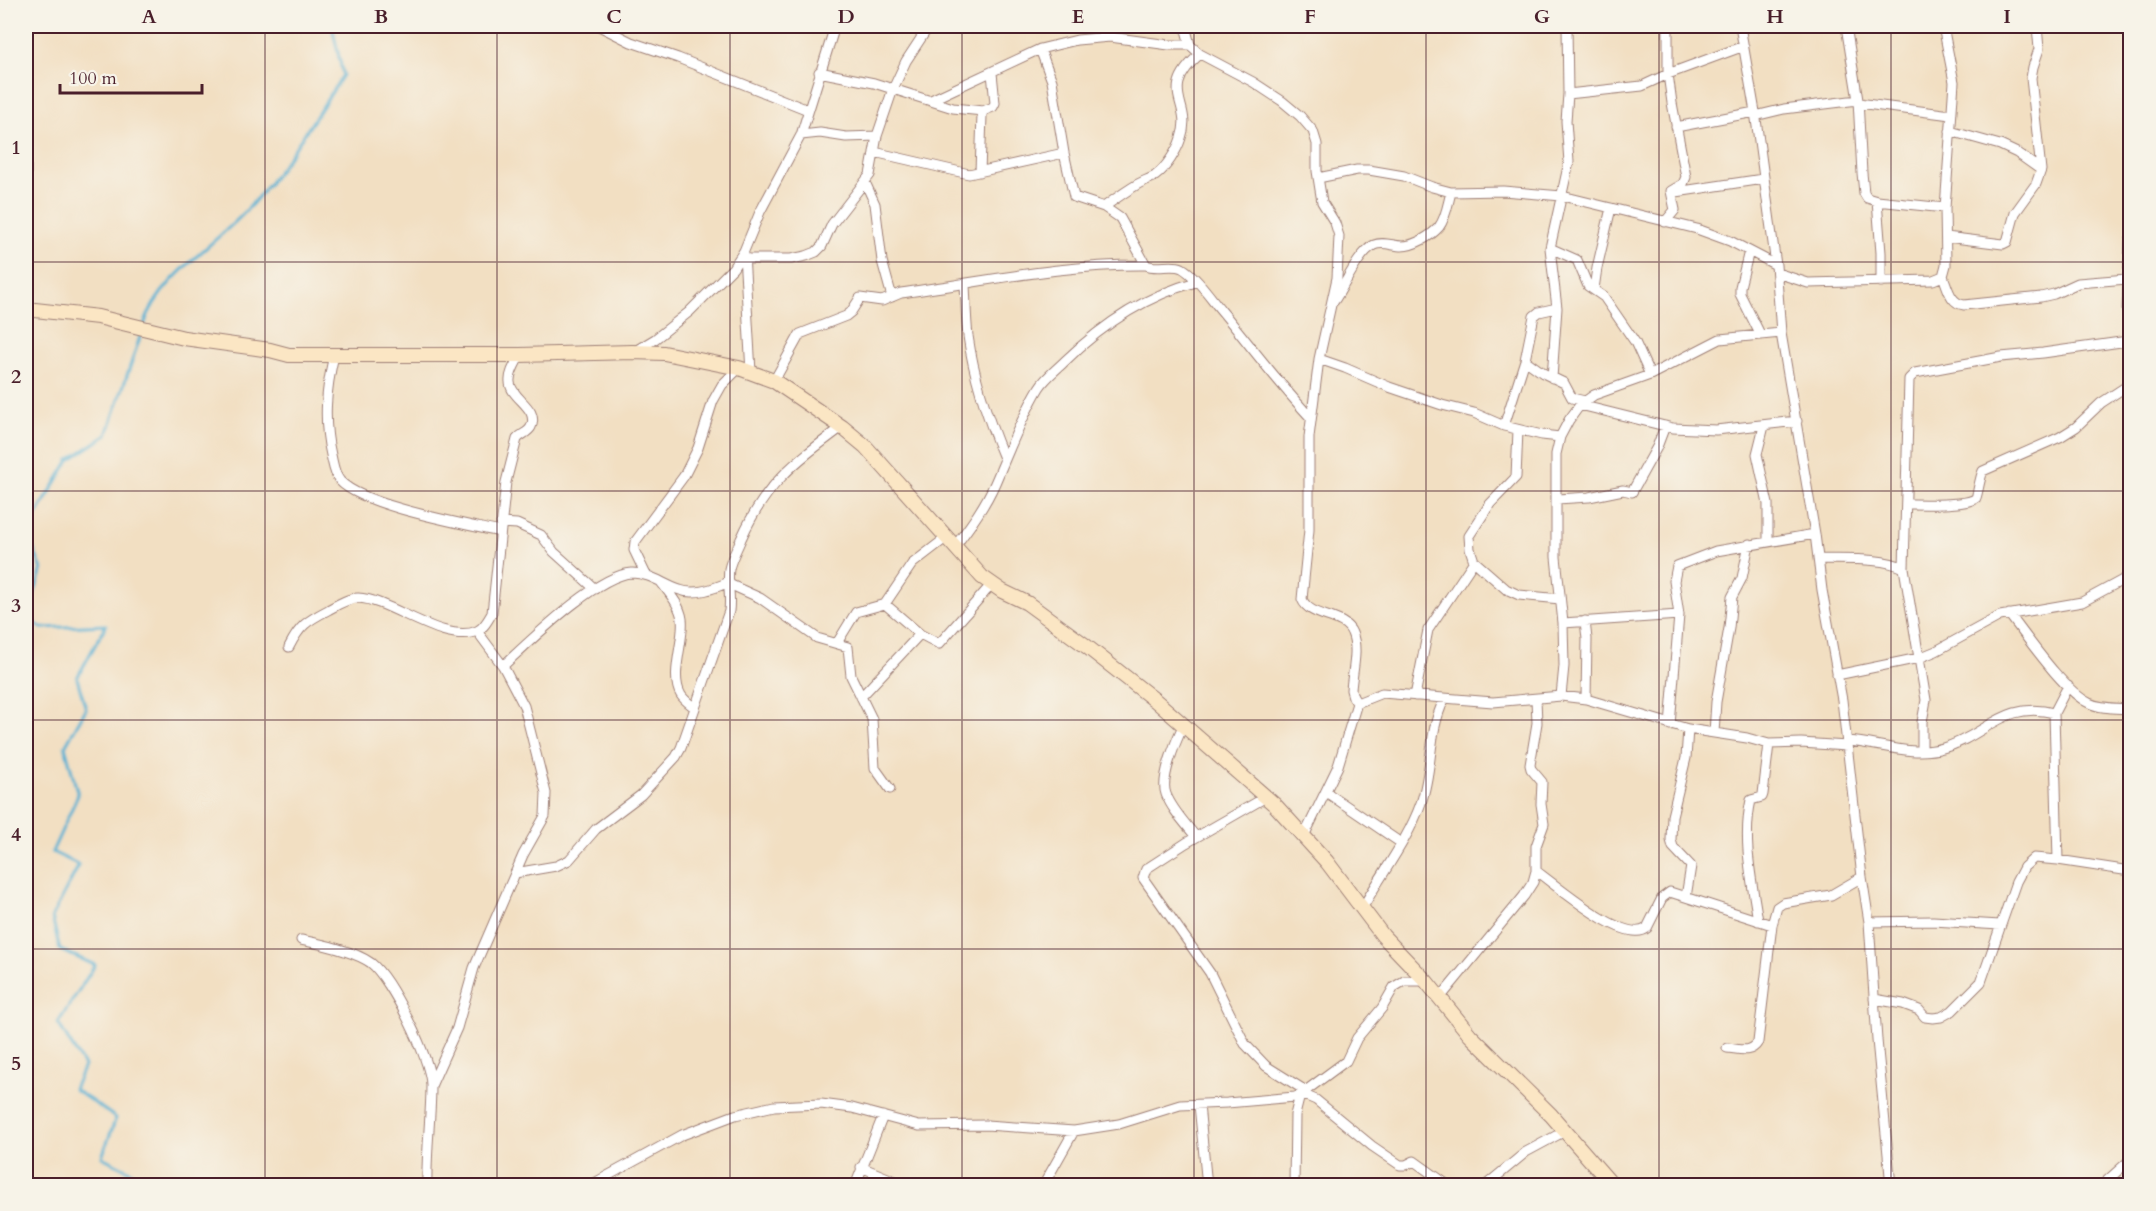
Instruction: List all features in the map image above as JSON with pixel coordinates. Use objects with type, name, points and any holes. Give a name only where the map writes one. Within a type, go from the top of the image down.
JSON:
[{"type":"street","points":[[599,26],[631,42],[678,58],[808,110]]},
{"type":"street","points":[[632,352],[655,339],[689,312],[744,255],[764,203],[801,135],[835,26]]},
{"type":"street","points":[[744,255],[791,259],[816,252],[822,246],[831,224],[870,175],[877,136],[893,89],[912,52],[929,26]]},
{"type":"street","points":[[1185,26],[1190,45],[1200,54],[1254,82],[1300,116],[1313,131],[1317,144],[1318,178],[1322,202],[1335,223],[1339,236],[1337,278],[1319,360],[1309,437],[1309,530],[1302,599],[1308,608],[1347,625],[1353,634],[1351,690],[1357,703]]},
{"type":"street","points":[[1552,378],[1557,308],[1550,248],[1569,162],[1566,122],[1567,26]]},
{"type":"street","points":[[1668,26],[1668,74],[1686,177],[1683,184],[1671,192]]},
{"type":"street","points":[[1740,26],[1777,269],[1781,333],[1842,700],[1869,922],[1890,1185]]},
{"type":"street","points":[[1846,26],[1858,101],[1864,193],[1867,198],[1877,201],[1945,208]]},
{"type":"street","points":[[1943,26],[1954,82],[1945,208],[1946,265],[1943,276],[1953,300],[1957,304],[1964,305],[2041,297],[2055,294],[2078,283],[2127,279]]},
{"type":"street","points":[[1946,237],[2003,244],[2007,242],[2015,213],[2036,184],[2041,170],[2031,78],[2039,49],[2037,26]]},
{"type":"street","points":[[931,100],[1040,49],[1077,40],[1110,37],[1168,45],[1190,45]]},
{"type":"street","points":[[1568,94],[1634,88],[1744,46]]},
{"type":"street","points":[[1040,49],[1052,81],[1074,197],[1104,207],[1123,222],[1146,265]]},
{"type":"street","points":[[1104,207],[1155,175],[1168,162],[1182,136],[1184,118],[1177,92],[1178,83],[1190,63],[1200,54]]},
{"type":"street","points":[[819,72],[893,89],[953,108],[983,111],[995,105],[992,73]]},
{"type":"street","points":[[1676,127],[1794,107],[1858,101],[1951,115]]},
{"type":"street","points":[[980,172],[983,111]]},
{"type":"street","points":[[1950,131],[2000,145],[2017,153],[2041,170]]},
{"type":"street","points":[[801,135],[820,134],[857,138],[877,136]]},
{"type":"street","points":[[874,152],[969,174],[1064,153]]},
{"type":"street","points":[[26,161],[26,197]]},
{"type":"street","points":[[1318,178],[1357,170],[1369,170],[1404,176],[1450,192],[1503,191],[1562,196],[1705,231],[1749,251],[1777,269],[1808,283],[1933,280],[1943,276]]},
{"type":"street","points":[[1671,192],[1763,179]]},
{"type":"street","points":[[865,182],[874,204],[882,261],[892,297]]},
{"type":"street","points":[[1331,305],[1365,252],[1374,245],[1381,243],[1411,245],[1424,239],[1438,227],[1445,213],[1450,192]]},
{"type":"street","points":[[1665,222],[1675,210],[1671,192]]},
{"type":"street","points":[[1877,201],[1881,282]]},
{"type":"street","points":[[1594,289],[1611,208]]},
{"type":"street","points":[[2130,241],[2127,279],[2130,352]]},
{"type":"street","points":[[1550,248],[1577,260],[1588,286],[1606,300],[1631,336],[1650,375]]},
{"type":"street","points":[[1749,251],[1740,294],[1760,334]]},
{"type":"street","points":[[744,255],[745,370]]},
{"type":"street","points":[[774,381],[800,334],[846,316],[860,298],[882,301],[901,293],[1107,265],[1146,265],[1182,268],[1311,418]]},
{"type":"street","points":[[837,643],[856,612],[885,604],[912,564],[952,541],[973,523],[994,485],[1004,458],[1041,384],[1098,331],[1136,306],[1162,293],[1196,282]]},
{"type":"street","points":[[965,285],[973,357],[988,420],[1004,458]]},
{"type":"street","points":[[1504,426],[1525,360],[1534,315],[1557,308]]},
{"type":"street","points":[[26,309],[98,317],[184,338],[289,355],[664,353],[745,370],[774,381],[842,427],[880,461],[982,577],[1002,591],[1027,603],[1086,646],[1156,701],[1266,797],[1304,836],[1363,907],[1383,936],[1426,981],[1470,1035],[1565,1131],[1613,1185]]},
{"type":"street","points":[[1561,696],[1564,666],[1563,623],[1556,557],[1556,454],[1560,437],[1569,420],[1583,403],[1594,395],[1650,375],[1720,339],[1781,333]]},
{"type":"street","points":[[1922,751],[1922,722],[1926,700],[1904,568],[1909,379],[1915,373],[2001,357],[2128,341]]},
{"type":"street","points":[[334,355],[326,397],[326,418],[329,448],[339,480],[360,494],[398,508],[501,528],[517,524],[541,535],[554,552],[595,588]]},
{"type":"street","points":[[289,647],[297,631],[305,622],[352,598],[369,600],[445,630],[456,632],[477,631],[487,622],[492,614],[506,482],[515,447],[520,436],[527,432],[532,423],[531,412],[512,390],[510,384],[512,372],[520,355]]},
{"type":"street","points":[[1319,360],[1345,368],[1389,387],[1474,413],[1504,426],[1560,437]]},
{"type":"street","points":[[1525,360],[1565,385],[1572,398],[1665,426],[1716,430],[1797,421]]},
{"type":"street","points":[[646,575],[634,550],[635,542],[684,476],[698,448],[713,401],[722,385],[745,370]]},
{"type":"street","points":[[1906,504],[1967,502],[1976,498],[1978,481],[1983,471],[2060,437],[2130,384]]},
{"type":"street","points":[[1557,499],[1623,490],[1632,492],[1657,447],[1665,426]]},
{"type":"street","points":[[1764,426],[1757,454],[1768,504],[1768,541]]},
{"type":"street","points":[[515,873],[565,863],[596,830],[641,795],[676,757],[729,611],[731,562],[751,518],[776,482],[797,460],[842,427]]},
{"type":"street","points":[[1518,430],[1516,477],[1490,504],[1469,536],[1470,549],[1474,561],[1506,589],[1519,595],[1560,599]]},
{"type":"street","points":[[1670,725],[1679,615],[1674,578],[1677,566],[1716,550],[1815,534]]},
{"type":"street","points":[[1714,733],[1716,702],[1732,597],[1742,578],[1749,544]]},
{"type":"street","points":[[1818,559],[1880,562],[1896,564],[1904,568]]},
{"type":"street","points":[[1415,696],[1428,630],[1474,561]]},
{"type":"street","points":[[503,666],[548,625],[595,588],[621,575],[633,573],[646,575],[687,592],[705,590],[729,583],[760,598],[817,638],[848,647],[851,676],[872,719],[875,768],[890,789]]},
{"type":"street","points":[[1837,675],[1919,658],[2000,616],[2082,602],[2130,576]]},
{"type":"street","points":[[660,580],[681,614],[679,691],[682,697],[695,708]]},
{"type":"street","points":[[885,604],[920,634],[935,644],[940,644],[992,584]]},
{"type":"street","points":[[2009,614],[2068,686],[2091,704],[2130,709]]},
{"type":"street","points":[[1563,623],[1679,615]]},
{"type":"street","points":[[1585,621],[1586,699]]},
{"type":"street","points":[[431,1086],[457,1028],[474,968],[523,855],[545,816],[546,793],[524,706],[503,666],[477,631]]},
{"type":"street","points":[[861,697],[920,634]]},
{"type":"street","points":[[2058,860],[2054,713],[2068,686]]},
{"type":"street","points":[[1357,703],[1382,693],[1444,700],[1493,702],[1561,696],[1586,699],[1670,725],[1769,744],[1867,742],[1892,750],[1922,751],[1942,748],[1964,739],[2012,713],[2029,709],[2054,713]]},
{"type":"street","points":[[1440,998],[1533,882],[1536,871],[1537,843],[1544,824],[1541,808],[1542,782],[1530,765],[1537,723],[1536,699]]},
{"type":"street","points":[[1363,907],[1415,819],[1424,793],[1432,736],[1444,700]]},
{"type":"street","points":[[1304,836],[1338,766],[1357,703]]},
{"type":"street","points":[[1183,726],[1166,776],[1164,789],[1172,805],[1196,837]]},
{"type":"street","points":[[1686,897],[1691,866],[1673,847],[1671,840],[1672,816],[1686,758],[1688,729]]},
{"type":"street","points":[[1758,921],[1748,857],[1749,809],[1751,800],[1763,794],[1769,744]]},
{"type":"street","points":[[1326,792],[1401,843]]},
{"type":"street","points":[[1266,797],[1196,837],[1146,870],[1143,874],[1144,881],[1210,973],[1245,1044],[1266,1066],[1303,1093],[1317,1100],[1372,1146],[1400,1165],[1414,1161],[1449,1185]]},
{"type":"street","points":[[1874,999],[1903,1004],[1919,1010],[1925,1017],[1941,1017],[1952,1011],[1981,982],[2016,882],[2024,867],[2034,858],[2130,871]]},
{"type":"street","points":[[1536,871],[1596,916],[1635,932],[1647,928],[1665,894],[1672,892],[1772,926]]},
{"type":"street","points":[[1728,1048],[1748,1050],[1756,1046],[1758,1042],[1772,926],[1780,904],[1831,895],[1862,878]]},
{"type":"street","points":[[1869,922],[1933,921],[2000,925]]},
{"type":"street","points":[[301,940],[345,951],[371,963],[392,991],[406,1016],[430,1076],[427,1185]]},
{"type":"street","points":[[588,1185],[682,1135],[735,1115],[774,1106],[820,1104],[852,1108],[919,1126],[986,1125],[1074,1131],[1119,1124],[1180,1105],[1199,1105],[1303,1093],[1346,1061],[1357,1038],[1382,1008],[1394,987],[1404,981],[1426,981]]},
{"type":"street","points":[[1294,1185],[1294,1115],[1303,1093]]},
{"type":"street","points":[[1199,1105],[1207,1185]]},
{"type":"street","points":[[855,1185],[883,1116]]},
{"type":"street","points":[[1043,1185],[1074,1131]]},
{"type":"street","points":[[1485,1185],[1526,1152],[1565,1131]]},
{"type":"street","points":[[2101,1185],[2128,1165]]},
{"type":"street","points":[[861,1167],[886,1182],[907,1185]]},
{"type":"waterway","points":[[144,325],[161,293],[174,278],[244,213],[271,181],[343,75],[332,26]]},
{"type":"waterway","points":[[132,1186],[132,1172],[102,1157],[116,1118],[74,1089],[84,1066],[58,1023],[95,965],[60,950],[52,917],[79,865],[52,852],[78,795],[65,746],[86,709],[77,678],[106,625],[42,628],[26,618],[42,569],[26,533],[69,460],[107,435],[142,331]]}]
